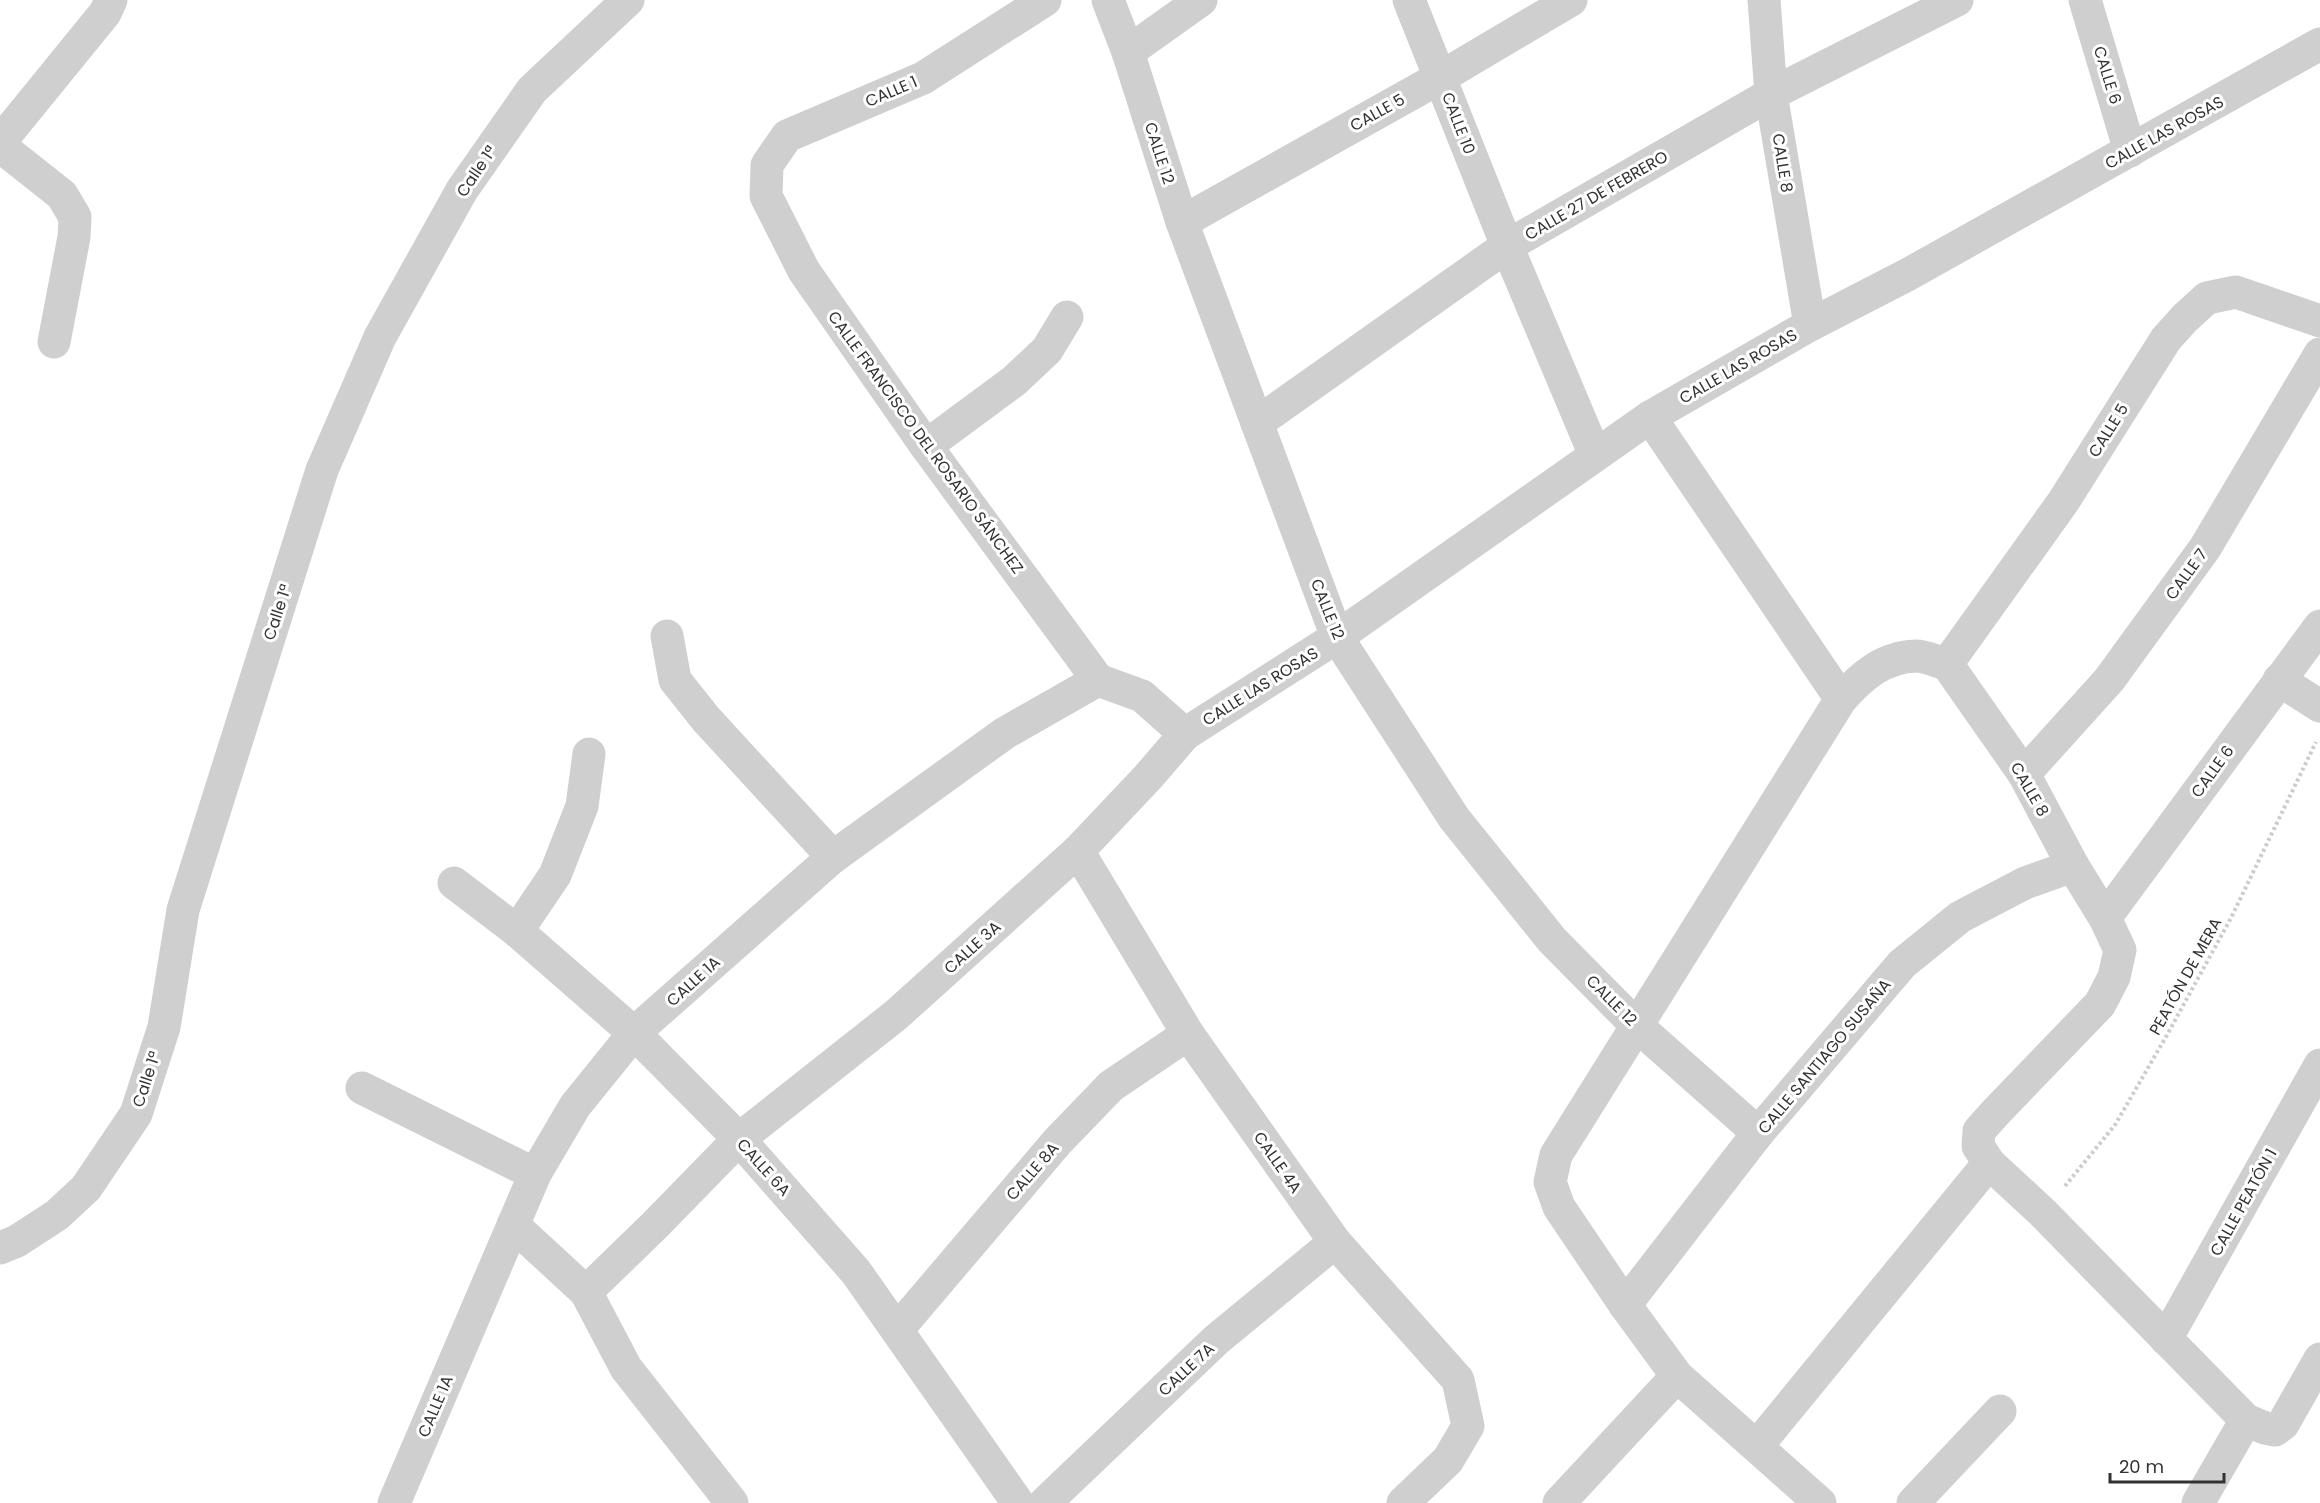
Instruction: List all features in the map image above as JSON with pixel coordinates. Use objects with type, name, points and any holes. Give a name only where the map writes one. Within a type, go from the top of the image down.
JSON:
[{"type":"street","points":[[0,142],[105,13],[111,0]]},
{"type":"street","name":"Calle 1ª","points":[[6,1237],[57,1215],[86,1188],[136,1114],[164,1027],[183,910],[322,470],[380,337],[462,190],[532,90],[628,0]]},
{"type":"street","name":"CALLE 1","points":[[766,196],[767,165],[787,136],[923,78],[1045,0]]},
{"type":"street","name":"CALLE 12","points":[[1108,0],[1128,52],[1182,222],[1337,637],[1454,818],[1552,940],[1637,1026],[1758,1133]]},
{"type":"street","points":[[1128,52],[1201,0]]},
{"type":"street","name":"CALLE 10","points":[[1409,0],[1507,246],[1595,455]]},
{"type":"street","name":"CALLE 5","points":[[1182,222],[1441,77],[1571,0]]},
{"type":"street","name":"CALLE 8","points":[[1764,0],[1771,94],[1810,325]]},
{"type":"street","name":"CALLE 27 DE FEBRERO","points":[[1257,423],[1507,246],[1771,94],[1957,0]]},
{"type":"street","name":"CALLE 6","points":[[2085,0],[2130,151]]},
{"type":"street","name":"CALLE LAS ROSAS","points":[[1185,734],[1337,637],[1650,417],[1810,325],[1907,275],[2320,44]]},
{"type":"street","points":[[0,146],[62,195],[75,217],[74,237],[54,342]]},
{"type":"street","name":"CALLE FRANCISCO DEL ROSARIO SÁNCHEZ","points":[[766,196],[804,271],[926,446],[1098,680]]},
{"type":"street","name":"CALLE 5","points":[[1947,664],[2063,501],[2166,339],[2185,318],[2208,298],[2236,292],[2320,321]]},
{"type":"street","points":[[926,446],[1014,381],[1047,350],[1067,317]]},
{"type":"street","name":"CALLE 7","points":[[2024,774],[2109,680],[2205,548],[2320,354]]},
{"type":"street","points":[[1650,417],[1841,699]]},
{"type":"street","name":"CALLE 6","points":[[2105,918],[2320,626]]},
{"type":"street","points":[[667,636],[675,680],[706,719],[833,857]]},
{"type":"street","points":[[1820,1503],[1677,1376],[1625,1305],[1559,1207],[1550,1182],[1556,1155],[1841,699],[1858,680],[1885,662],[1917,656],[1947,664]]},
{"type":"street","name":"CALLE 8","points":[[1947,664],[2024,774],[2073,866],[2105,918],[2120,950],[2114,977],[2100,1004],[1979,1131],[1978,1146],[1989,1163]]},
{"type":"street","points":[[1098,680],[1142,696],[1185,734]]},
{"type":"street","name":"CALLE 1A","points":[[394,1503],[535,1174],[575,1106],[634,1033],[833,857],[1005,733],[1098,680]]},
{"type":"street","points":[[2279,680],[2320,706]]},
{"type":"street","name":"CALLE 3A","points":[[586,1292],[739,1139],[896,1015],[1078,851],[1185,734]]},
{"type":"street","points":[[517,931],[555,875],[582,806],[590,754]]},
{"type":"street","name":"CALLE 4A","points":[[1078,851],[1188,1034],[1335,1242],[1458,1380],[1468,1426],[1448,1460],[1403,1503]]},
{"type":"street","name":"CALLE SANTIAGO SUSAÑA","points":[[1625,1305],[1758,1133],[1902,964],[1960,917],[2025,883],[2073,866]]},
{"type":"street","name":"CALLE 6A","points":[[454,883],[517,931],[634,1033],[739,1139],[856,1272],[1018,1503]]},
{"type":"street","name":"CALLE 8A","points":[[897,1330],[1057,1142],[1111,1086],[1188,1034]]},
{"type":"street","name":"CALLE PEATÓN 1","points":[[2166,1339],[2320,1065]]},
{"type":"street","points":[[362,1088],[535,1174]]},
{"type":"street","points":[[1756,1446],[1989,1163],[2042,1212],[2246,1420],[2275,1430],[2283,1424],[2320,1359]]},
{"type":"street","points":[[513,1224],[586,1292],[626,1368],[732,1503]]},
{"type":"street","name":"CALLE 7A","points":[[1045,1503],[1216,1341],[1335,1242]]},
{"type":"street","points":[[1559,1503],[1677,1376]]},
{"type":"street","points":[[1913,1503],[2000,1411]]},
{"type":"street","points":[[2198,1503],[2246,1420]]},
{"type":"path","name":"PEATÓN DE MERA","points":[[2042,1212],[2078,1172],[2115,1125],[2231,918],[2320,733]]}]
